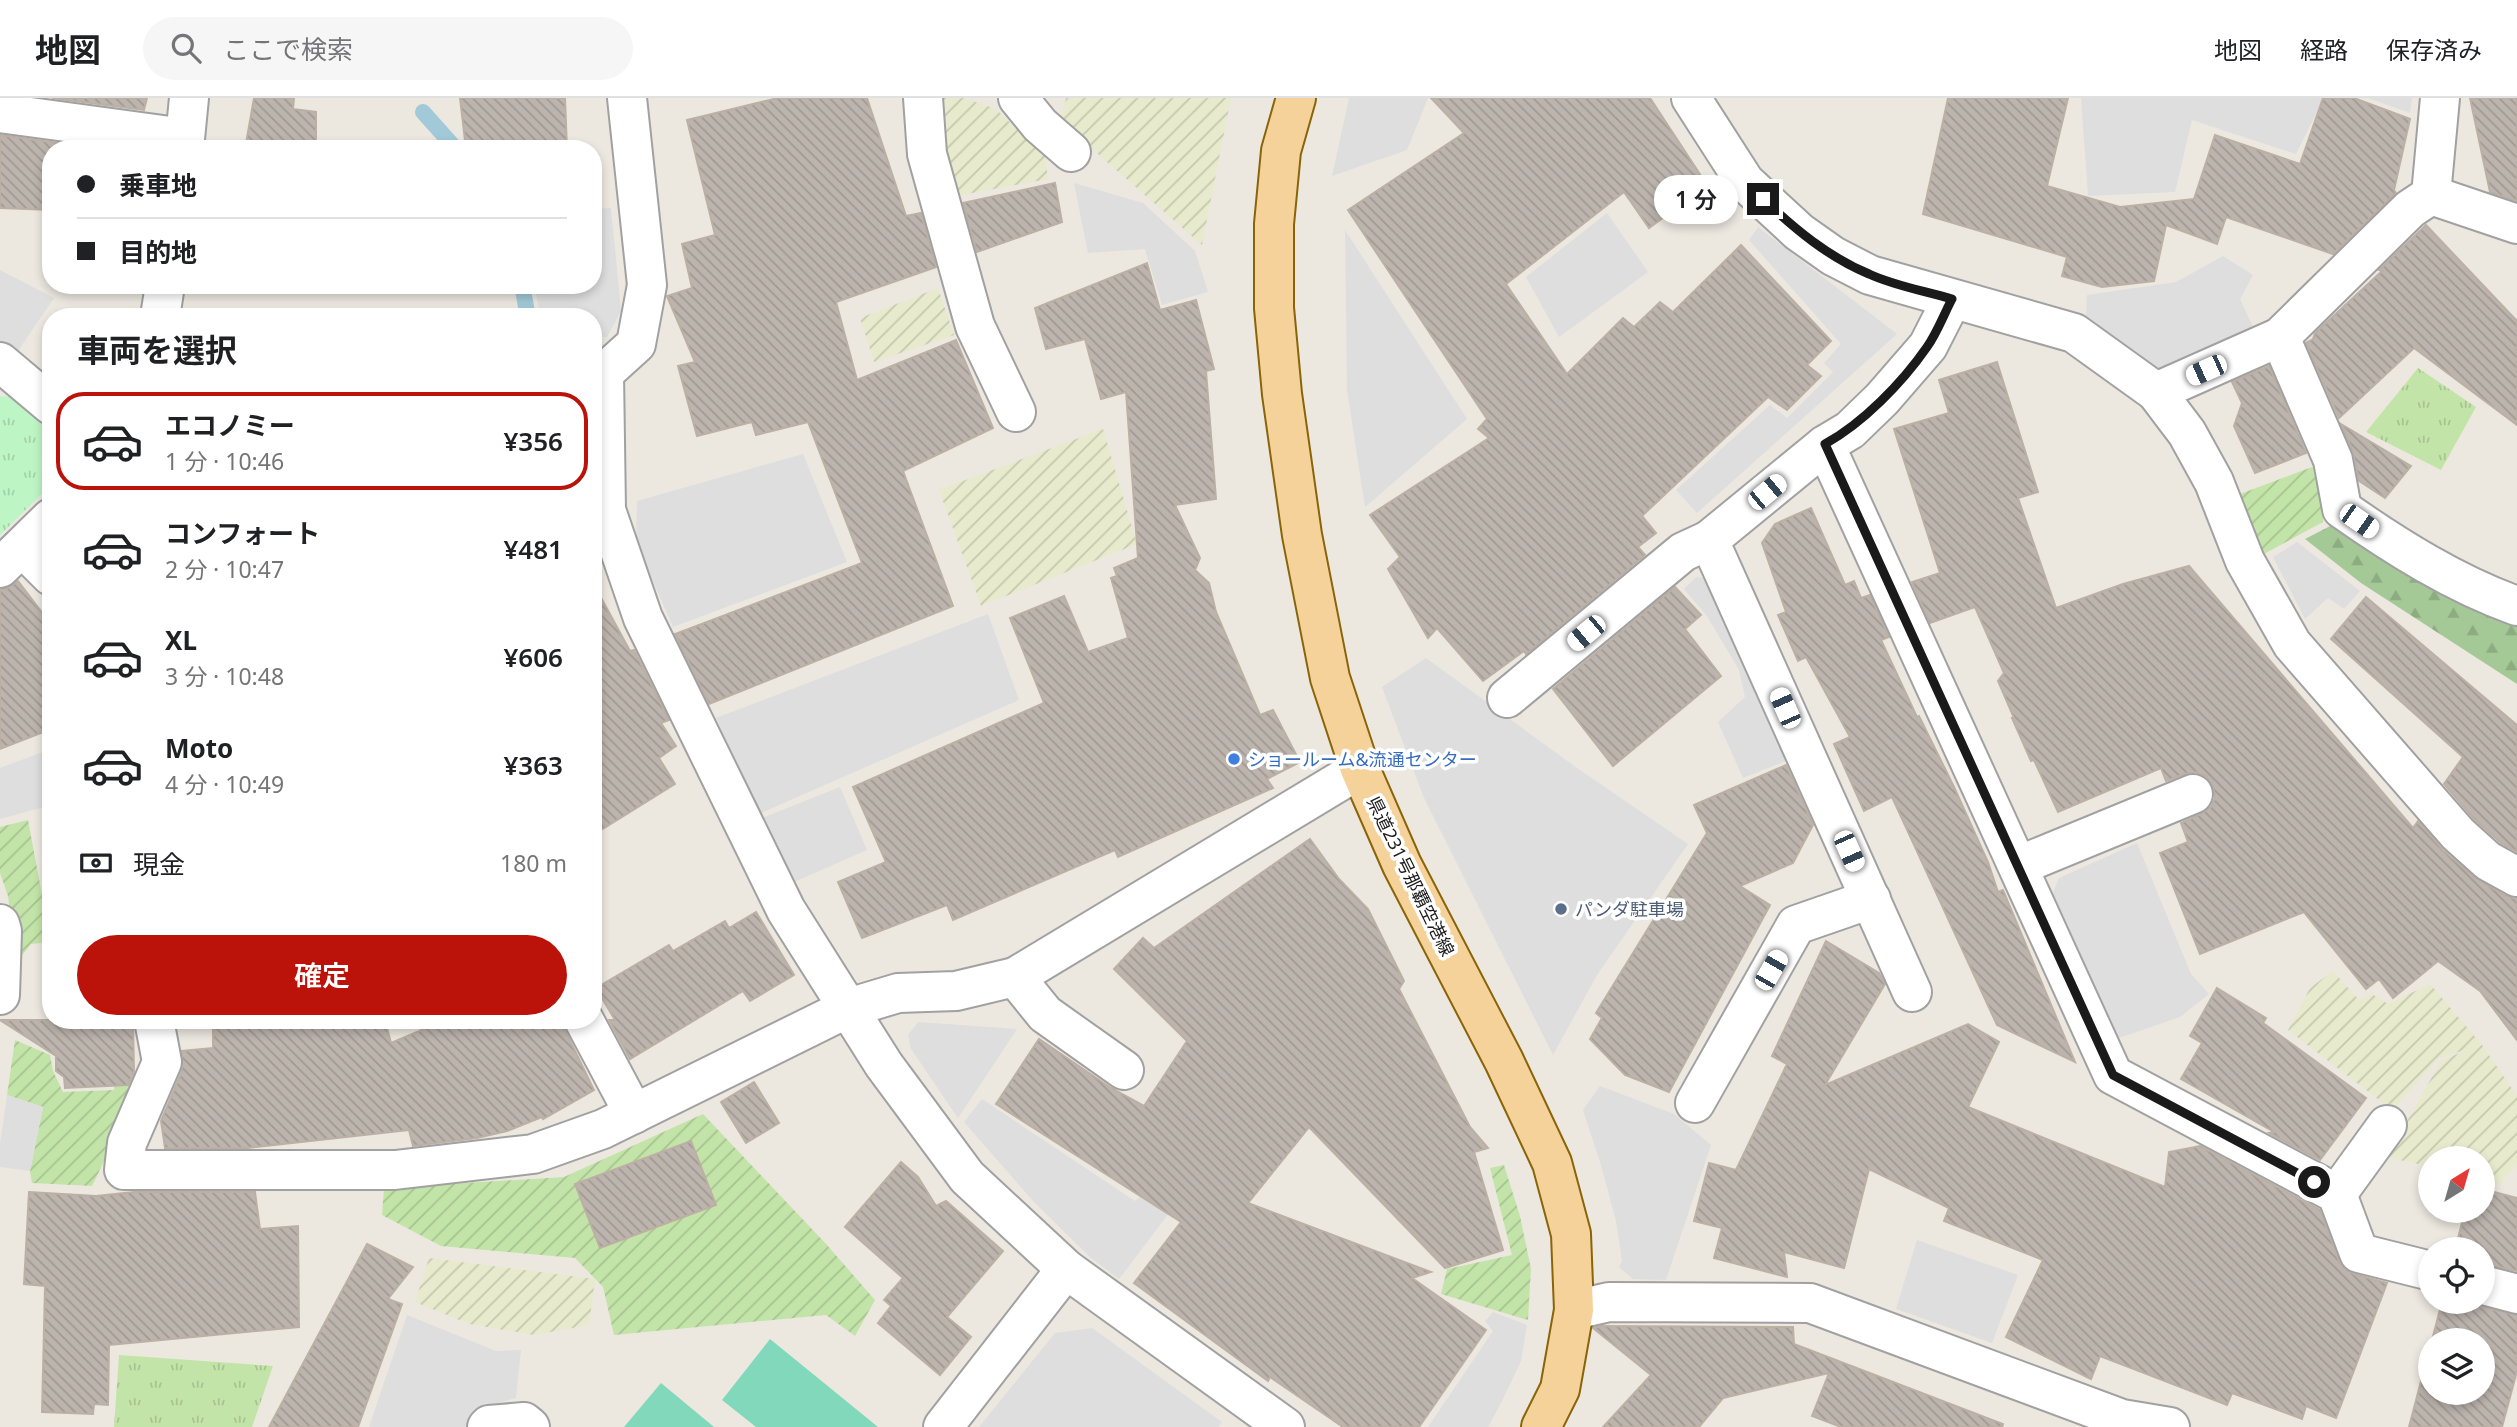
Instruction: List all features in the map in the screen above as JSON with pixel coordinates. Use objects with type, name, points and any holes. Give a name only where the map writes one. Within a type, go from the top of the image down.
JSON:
[{"type":"main road","name":"県道231号那覇空港線","points":[[1296,98],[1281,152],[1275,212],[1275,320],[1282,394],[1304,548],[1330,678],[1360,769],[1402,865],[1504,1061],[1552,1163],[1571,1234],[1574,1310],[1560,1389],[1541,1427]]},
{"type":"street","points":[[184,140],[189,98]]},
{"type":"street","points":[[602,369],[636,344],[647,285],[628,98]]},
{"type":"street","points":[[923,98],[927,153],[975,326],[1016,412]]},
{"type":"street","points":[[1018,98],[1040,125],[1071,152]]},
{"type":"street","points":[[1690,98],[1745,182],[1799,232],[1833,256],[1870,275],[2074,333],[2156,392],[2187,433],[2214,482],[2245,561],[2292,644],[2458,834],[2488,861],[2517,877]]},
{"type":"street","points":[[2156,392],[2280,337],[2410,209],[2431,194],[2440,98]]},
{"type":"street","points":[[0,113],[160,140]]},
{"type":"street","points":[[2431,194],[2517,224]]},
{"type":"street","points":[[1507,698],[1684,552],[1709,540],[1825,444],[1850,430],[1882,399],[1928,346],[1952,299]]},
{"type":"street","points":[[2280,337],[2333,460],[2342,509],[2394,545],[2498,599],[2517,606]]},
{"type":"street","points":[[0,362],[42,397]]},
{"type":"street","points":[[602,431],[606,510],[643,618],[786,910],[884,1065],[967,1177],[1066,1269],[1285,1427]]},
{"type":"street","points":[[1825,444],[2113,1075],[2337,1194],[2359,1253],[2418,1268]]},
{"type":"street","points":[[42,527],[11,558],[42,572]]},
{"type":"street","points":[[1709,540],[1912,992]]},
{"type":"street","points":[[156,1029],[162,1062],[127,1143],[124,1170],[395,1170],[533,1154],[603,1129],[848,1008],[898,993],[956,991],[1015,977],[1360,769]]},
{"type":"street","points":[[2018,866],[2193,794]]},
{"type":"street","points":[[1695,1103],[1796,925],[1871,899]]},
{"type":"street","points":[[0,924],[0,995]]},
{"type":"street","points":[[1015,977],[1045,1014],[1124,1070]]},
{"type":"street","points":[[589,1029],[634,1114]]},
{"type":"street","points":[[2337,1194],[2387,1125]]},
{"type":"street","points":[[943,1427],[1066,1269]]},
{"type":"street","points":[[2495,1288],[2517,1294]]},
{"type":"street","points":[[1574,1310],[1609,1302],[1810,1303],[2122,1419],[2170,1427]]},
{"type":"street","points":[[487,1427],[524,1422],[530,1427]]},
{"type":"green space","points":[[933,98],[964,98],[996,109],[1045,157],[1048,179],[951,197]]},
{"type":"green space","points":[[1066,98],[1231,98],[1202,245],[1060,121]]},
{"type":"green space","points":[[938,288],[954,335],[874,362],[860,318]]},
{"type":"green space","points":[[2418,368],[2476,407],[2441,470],[2366,432]]},
{"type":"green space","points":[[0,396],[14,397],[42,423],[42,494],[0,535]]},
{"type":"green space","points":[[1103,429],[1137,544],[981,606],[939,490]]},
{"type":"green space","points":[[2320,464],[2324,493],[2323,522],[2262,555],[2240,494]]},
{"type":"green space","points":[[2336,523],[2517,618],[2517,684],[2361,583],[2305,539]]},
{"type":"green space","points":[[28,820],[42,895],[42,943],[31,944],[16,963],[8,896],[0,873],[0,827]]},
{"type":"green space","points":[[2333,971],[2359,1000],[2372,994],[2388,1004],[2430,984],[2482,1045],[2517,1096],[2517,1166],[2499,1184],[2496,1183],[2496,1146],[2418,1146],[2418,1164],[2387,1157],[2441,1061],[2471,1048],[2439,1058],[2392,1110],[2288,1030],[2310,988]]},
{"type":"green space","points":[[15,1040],[50,1055],[53,1071],[63,1092],[114,1090],[116,1078],[139,1079],[152,1063],[92,1186],[32,1183],[30,1171],[43,1107],[7,1095]]},
{"type":"green space","points":[[703,1114],[875,1300],[855,1336],[826,1315],[614,1335],[603,1287],[575,1258],[441,1246],[382,1215],[384,1188],[564,1177]]},
{"type":"green space","points":[[1504,1165],[1520,1216],[1531,1269],[1528,1320],[1441,1294],[1447,1269],[1512,1255],[1490,1168]]},
{"type":"green space","points":[[429,1258],[595,1279],[589,1325],[534,1335],[469,1324],[415,1302]]},
{"type":"green space","points":[[770,1339],[878,1427],[756,1427],[722,1400]]},
{"type":"green space","points":[[119,1355],[273,1366],[252,1427],[114,1427]]},
{"type":"green space","points":[[661,1383],[714,1427],[624,1427]]},
{"type":"shaded area","points":[[1349,98],[1428,98],[1407,150],[1332,176]]},
{"type":"shaded area","points":[[2081,98],[2324,98],[2296,154],[2192,120],[2175,192],[2088,196]]},
{"type":"shaded area","points":[[2368,98],[2412,98],[2410,113]]},
{"type":"shaded area","points":[[1074,183],[1143,203],[1195,251],[1208,292],[1162,305],[1145,249],[1088,253]]},
{"type":"shaded area","points":[[602,208],[611,208],[621,311],[607,337],[602,337],[602,308],[539,308],[536,294],[602,294]]},
{"type":"shaded area","points":[[1607,213],[1648,272],[1559,337],[1526,277]]},
{"type":"shaded area","points":[[1758,227],[1897,334],[1697,513],[1676,490],[1770,405],[1787,418],[1833,372],[1824,363],[1841,344],[1749,240]]},
{"type":"shaded area","points":[[1345,230],[1467,419],[1365,507],[1347,390]]},
{"type":"shaded area","points":[[2223,256],[2253,275],[2240,299],[2253,327],[2161,370],[2086,316],[2087,295],[2176,282]]},
{"type":"shaded area","points":[[0,270],[54,298],[47,308],[42,308],[42,316],[0,377]]},
{"type":"shaded area","points":[[803,454],[847,562],[673,627],[636,542],[637,501]]},
{"type":"shaded area","points":[[2297,542],[2360,591],[2344,609],[2328,598],[2305,619],[2273,557]]},
{"type":"shaded area","points":[[1696,577],[1709,579],[1791,759],[1743,778],[1718,722],[1745,697],[1739,670],[1707,616],[1684,589]]},
{"type":"shaded area","points":[[988,614],[1019,700],[761,813],[716,718]]},
{"type":"shaded area","name":"パンダ駐車場","points":[[1426,658],[1577,768],[1688,844],[1597,975],[1553,1055],[1424,798],[1382,687]]},
{"type":"shaded area","points":[[42,752],[42,807],[0,819],[0,768]]},
{"type":"shaded area","points":[[840,787],[867,850],[792,883],[762,818]]},
{"type":"shaded area","points":[[2137,843],[2191,974],[2209,994],[2180,1017],[2113,1040],[2050,900],[2059,878]]},
{"type":"shaded area","points":[[918,1022],[1017,1029],[958,1118],[911,1049],[908,1035]]},
{"type":"shaded area","points":[[1600,1086],[1674,1114],[1711,1145],[1666,1280],[1633,1279],[1619,1267],[1622,1261],[1616,1221],[1583,1110]]},
{"type":"shaded area","points":[[7,1095],[43,1107],[30,1171],[0,1167],[0,1144]]},
{"type":"shaded area","points":[[982,1099],[1135,1201],[1153,1185],[1179,1200],[1119,1279],[1091,1258],[1034,1202],[964,1122]]},
{"type":"shaded area","points":[[1917,1240],[2018,1275],[1992,1343],[1896,1309]]},
{"type":"shaded area","points":[[1493,1312],[1527,1325],[1521,1361],[1488,1427],[1428,1427],[1493,1331],[1485,1321]]},
{"type":"shaded area","points":[[407,1315],[496,1351],[521,1350],[516,1398],[485,1406],[468,1427],[369,1427]]},
{"type":"shaded area","points":[[1092,1328],[1222,1422],[1218,1427],[979,1427],[1055,1333]]},
{"type":"building","points":[[52,98],[147,98],[144,110]]},
{"type":"building","points":[[254,98],[294,98],[293,109],[316,112],[316,140],[247,140]]},
{"type":"building","points":[[460,98],[565,98],[567,140],[465,140]]},
{"type":"building","points":[[778,98],[867,98],[906,216],[921,213],[936,267],[836,302],[857,380],[956,340],[993,428],[903,471],[953,606],[709,704],[675,634],[862,563],[808,422],[756,435],[752,422],[697,436],[678,366],[695,362],[667,296],[692,288],[682,244],[715,235],[687,120]]},
{"type":"building","points":[[1431,98],[1650,98],[1707,185],[1649,228],[1624,192],[1506,284],[1567,374],[1623,318],[1634,327],[1660,302],[1673,312],[1741,245],[1831,341],[1807,365],[1821,376],[1787,410],[1768,397],[1642,516],[1656,533],[1638,547],[1645,555],[1526,654],[1524,651],[1483,681],[1437,628],[1428,638],[1388,569],[1400,557],[1370,515],[1489,438],[1478,429],[1487,419],[1348,210],[1464,133]]},
{"type":"building","points":[[1948,98],[2068,98],[2047,186],[2120,207],[2194,199],[2215,135],[2300,164],[2323,98],[2354,98],[2410,119],[2394,190],[2396,193],[2333,254],[2226,217],[2217,244],[2166,225],[2154,281],[2102,287],[2062,276],[2067,257],[1923,214]]},
{"type":"building","points":[[2470,98],[2517,98],[2517,201],[2490,192]]},
{"type":"building","points":[[0,135],[42,141],[42,210],[0,208]]},
{"type":"building","points":[[1055,183],[1062,222],[977,252],[963,203]]},
{"type":"building","points":[[2426,225],[2517,321],[2517,425],[2414,348],[2339,418],[2306,343]]},
{"type":"building","points":[[1147,263],[1160,310],[1196,300],[1214,369],[1206,371],[1216,499],[1175,505],[1200,558],[1195,570],[1209,583],[1216,612],[1260,715],[1273,710],[1300,762],[1267,779],[1273,788],[1118,857],[1115,850],[953,920],[947,905],[862,938],[838,882],[886,862],[853,787],[1044,703],[1010,618],[1064,596],[1088,652],[1128,638],[1111,578],[1117,576],[1114,568],[1138,558],[1126,392],[1101,399],[1085,339],[1046,349],[1035,308]]},
{"type":"building","points":[[1997,362],[2038,492],[2018,498],[2056,608],[2123,584],[2189,566],[2413,828],[2418,821],[2443,850],[2474,877],[2506,896],[2517,899],[2517,1040],[2480,991],[2438,961],[2393,998],[2379,979],[2366,989],[2304,912],[2200,954],[2160,853],[2188,842],[2181,823],[2211,807],[2215,798],[2213,786],[2206,776],[2195,772],[2166,781],[2161,768],[2058,812],[2012,718],[1998,681],[2004,673],[1975,607],[1930,623],[1912,582],[1940,573],[1894,429],[1949,413],[1939,380]]},
{"type":"building","points":[[2269,366],[2306,453],[2255,473],[2234,426],[2242,403],[2232,382]]},
{"type":"building","points":[[2341,424],[2411,466],[2385,498],[2359,481],[2353,452]]},
{"type":"building","points":[[1811,508],[1845,585],[1854,581],[1861,598],[1870,595],[1889,637],[1881,640],[1954,787],[1988,862],[1998,892],[2003,890],[2075,1062],[1997,1025],[1892,797],[1864,811],[1834,744],[1850,737],[1806,657],[1798,661],[1778,615],[1786,612],[1762,543],[1775,524]]},
{"type":"building","points":[[18,581],[42,612],[42,733],[0,749],[0,589],[6,589]]},
{"type":"building","points":[[1675,587],[1701,615],[1685,629],[1721,676],[1613,766],[1553,689]]},
{"type":"building","points":[[2366,597],[2517,725],[2517,852],[2501,843],[2474,819],[2444,784],[2463,757],[2331,639]]},
{"type":"building","points":[[602,600],[630,651],[634,650],[669,720],[661,723],[676,746],[659,758],[675,784],[602,829]]},
{"type":"building","points":[[1786,765],[1813,825],[1793,863],[1740,886],[1770,905],[1669,1092],[1625,1075],[1590,1039],[1602,1018],[1596,1013],[1707,833],[1694,805]]},
{"type":"building","points":[[1310,839],[1339,879],[1368,909],[1404,981],[1399,989],[1470,1127],[1488,1148],[1474,1152],[1503,1250],[1445,1268],[1309,1127],[1248,1203],[1431,1272],[1412,1278],[1486,1330],[1419,1427],[1343,1427],[1270,1377],[1268,1381],[1134,1283],[1181,1222],[996,1104],[1039,1039],[1111,1088],[1144,1106],[1187,1041],[1114,969],[1143,938],[1154,948]]},
{"type":"building","points":[[756,912],[794,975],[750,1001],[743,991],[630,1059],[609,1020],[615,1020],[602,998],[602,984],[669,945],[673,951],[725,921],[729,928]]},
{"type":"building","points":[[1826,941],[1879,973],[1885,984],[1825,1085],[1968,1024],[1999,1042],[1968,1107],[2165,1187],[2169,1152],[2200,1146],[2320,1210],[2344,1269],[2387,1283],[2336,1418],[2306,1406],[2302,1419],[2232,1393],[2227,1405],[2100,1356],[2091,1379],[2006,1337],[2043,1260],[1944,1221],[1949,1208],[1869,1169],[1844,1268],[1784,1252],[1787,1277],[1714,1258],[1722,1228],[1694,1221],[1709,1163],[1736,1170],[1787,1064],[1772,1056]]},
{"type":"building","points":[[2217,988],[2266,1018],[2263,1023],[2366,1098],[2320,1160],[2269,1133],[2274,1132],[2181,1079],[2202,1043],[2190,1036]]},
{"type":"building","points":[[0,1020],[42,1020],[42,1029],[133,1029],[134,1072],[128,1085],[65,1088],[64,1077],[56,1071],[56,1056]]},
{"type":"building","points":[[213,1029],[387,1029],[391,1043],[424,1029],[565,1029],[594,1090],[543,1119],[542,1117],[507,1131],[477,1138],[413,1146],[409,1130],[248,1148],[165,1148],[161,1121],[182,1071],[182,1051],[213,1048]]},
{"type":"building","points":[[754,1082],[779,1123],[746,1143],[721,1102]]},
{"type":"building","points":[[691,1141],[716,1205],[600,1248],[575,1184]]},
{"type":"building","points":[[901,1162],[918,1177],[936,1206],[946,1201],[1003,1251],[947,1317],[971,1337],[940,1375],[878,1323],[891,1306],[884,1300],[903,1278],[845,1227]]},
{"type":"building","points":[[29,1192],[96,1196],[134,1192],[255,1192],[260,1229],[298,1226],[299,1327],[109,1345],[108,1405],[94,1404],[93,1414],[42,1412],[45,1286],[24,1284]]},
{"type":"building","points":[[2496,1192],[2517,1198],[2517,1271],[2495,1266],[2495,1237],[2458,1237],[2462,1223],[2496,1223]]},
{"type":"building","points":[[367,1244],[413,1267],[388,1299],[402,1304],[358,1427],[269,1427]]},
{"type":"building","points":[[2495,1310],[2517,1315],[2517,1371],[2502,1427],[2409,1427],[2418,1393],[2418,1405],[2495,1405],[2495,1328],[2435,1328],[2439,1314],[2495,1314]]},
{"type":"building","points":[[1793,1327],[1794,1344],[2003,1424],[2002,1427],[1841,1427],[1812,1416],[1829,1373],[1723,1398],[1699,1427],[1603,1427],[1651,1375],[1593,1328]]},
{"type":"waterway","points":[[423,112],[448,140]]},
{"type":"waterway","points":[[524,294],[526,308]]},
{"type":"place","name":"ショールーム&流通センター","points":[[1234,759]]},
{"type":"place","name":"パンダ駐車場","points":[[1561,909]]},
{"type":"route","points":[[1763,199],[1799,232],[1833,256],[1870,275],[1952,299],[1928,346],[1882,399],[1850,430],[1825,444],[2113,1075],[2314,1182]]}]
